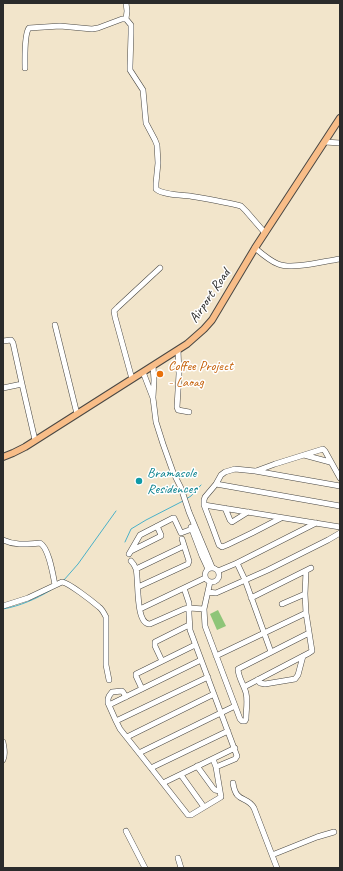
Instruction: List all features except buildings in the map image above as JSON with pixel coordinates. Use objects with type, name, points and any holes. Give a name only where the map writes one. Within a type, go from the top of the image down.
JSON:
[{"type":"main road","name":"Airport Road","points":[[3,457],[13,454],[178,350],[195,337],[212,320],[255,248],[340,118]]},
{"type":"street","points":[[126,3],[126,19],[130,25],[130,70],[143,90],[146,123],[157,145],[158,163],[156,189],[166,193],[241,206],[265,233]]},
{"type":"street","points":[[25,68],[26,36],[29,28],[60,26],[92,29],[122,18],[126,19]]},
{"type":"street","points":[[325,142],[340,143]]},
{"type":"street","points":[[255,248],[275,263],[283,265],[299,266],[340,259]]},
{"type":"street","points":[[132,379],[114,312],[160,268]]},
{"type":"street","points":[[55,325],[77,414]]},
{"type":"street","points":[[3,341],[12,341],[35,440]]},
{"type":"street","points":[[178,350],[179,374],[177,408],[178,410],[189,412]]},
{"type":"street","points":[[153,366],[153,398],[156,422],[163,444],[190,512],[201,548]]},
{"type":"street","points":[[144,372],[153,398]]},
{"type":"street","points":[[3,388],[22,384]]},
{"type":"street","points":[[255,471],[323,449],[340,478]]},
{"type":"street","points":[[304,455],[330,462]]},
{"type":"street","points":[[281,518],[227,546],[222,546],[220,545],[204,505],[204,498],[216,484],[221,475],[235,469],[255,471],[340,486]]},
{"type":"street","points":[[216,484],[340,506]]},
{"type":"street","points":[[204,505],[340,527]]},
{"type":"street","points":[[225,508],[232,522],[248,512]]},
{"type":"street","points":[[190,512],[189,519],[192,529],[210,568]]},
{"type":"street","points":[[157,526],[161,536],[130,553],[140,535],[157,526],[174,518],[181,533],[192,529]]},
{"type":"street","points":[[218,571],[316,523]]},
{"type":"street","points":[[208,592],[216,593],[340,533]]},
{"type":"street","points":[[138,587],[188,564],[189,561],[182,539]]},
{"type":"street","points":[[3,540],[9,543],[18,544],[43,544],[47,553],[55,585]]},
{"type":"street","points":[[136,569],[184,546]]},
{"type":"street","points":[[131,561],[136,569],[140,613],[148,625],[184,609],[204,609]]},
{"type":"street","points":[[237,562],[245,580],[270,652]]},
{"type":"street","points":[[210,568],[218,571]]},
{"type":"street","points":[[205,578],[204,574],[210,568]]},
{"type":"street","points":[[251,598],[311,568]]},
{"type":"street","points":[[210,582],[217,579],[219,575],[218,571]]},
{"type":"street","points":[[244,687],[312,651],[306,613],[306,571]]},
{"type":"street","points":[[140,609],[205,578]]},
{"type":"street","points":[[205,578],[210,582]]},
{"type":"street","points":[[3,606],[28,598],[62,582],[68,584],[99,607],[104,613],[106,620],[106,665],[109,680]]},
{"type":"street","points":[[210,582],[204,609],[205,626],[242,721],[246,719],[247,695],[238,669],[309,633]]},
{"type":"street","points":[[184,588],[188,600],[190,630],[222,713],[237,757],[216,767]]},
{"type":"street","points":[[282,604],[305,594]]},
{"type":"street","points":[[216,656],[306,613]]},
{"type":"street","points":[[162,661],[155,646],[155,642],[189,625]]},
{"type":"street","points":[[142,689],[136,674],[195,645]]},
{"type":"street","points":[[257,680],[260,683],[265,684],[295,680],[298,675],[303,656]]},
{"type":"street","points":[[109,706],[201,660]]},
{"type":"street","points":[[116,721],[208,677]]},
{"type":"street","points":[[126,697],[122,691],[112,692],[109,696],[109,706],[116,721],[188,815],[191,815],[221,796],[216,767],[213,759]]},
{"type":"street","points":[[127,737],[214,694]]},
{"type":"street","points":[[139,753],[235,706]]},
{"type":"street","points":[[151,768],[228,731]]},
{"type":"street","points":[[3,742],[5,753],[3,760]]},
{"type":"street","points":[[163,783],[234,748]]},
{"type":"street","points":[[198,766],[213,788],[220,791]]},
{"type":"street","points":[[180,775],[204,807]]},
{"type":"street","points":[[233,783],[235,793],[252,805],[277,868]]},
{"type":"street","points":[[126,831],[145,868]]},
{"type":"street","points":[[272,855],[317,837],[334,832]]},
{"type":"street","points":[[178,858],[181,868]]},
{"type":"green space","points":[[218,610],[226,626],[217,630],[210,614]]},
{"type":"waterway","points":[[186,499],[191,496],[201,485]]},
{"type":"waterway","points":[[125,542],[131,529],[183,501]]},
{"type":"waterway","points":[[64,580],[78,564],[116,511]]},
{"type":"waterway","points":[[3,609],[28,602],[51,590]]},
{"type":"place","name":"Coffee Project - Laoag","points":[[160,374]]},
{"type":"place","name":"Bramasole Residences","points":[[139,481]]}]
